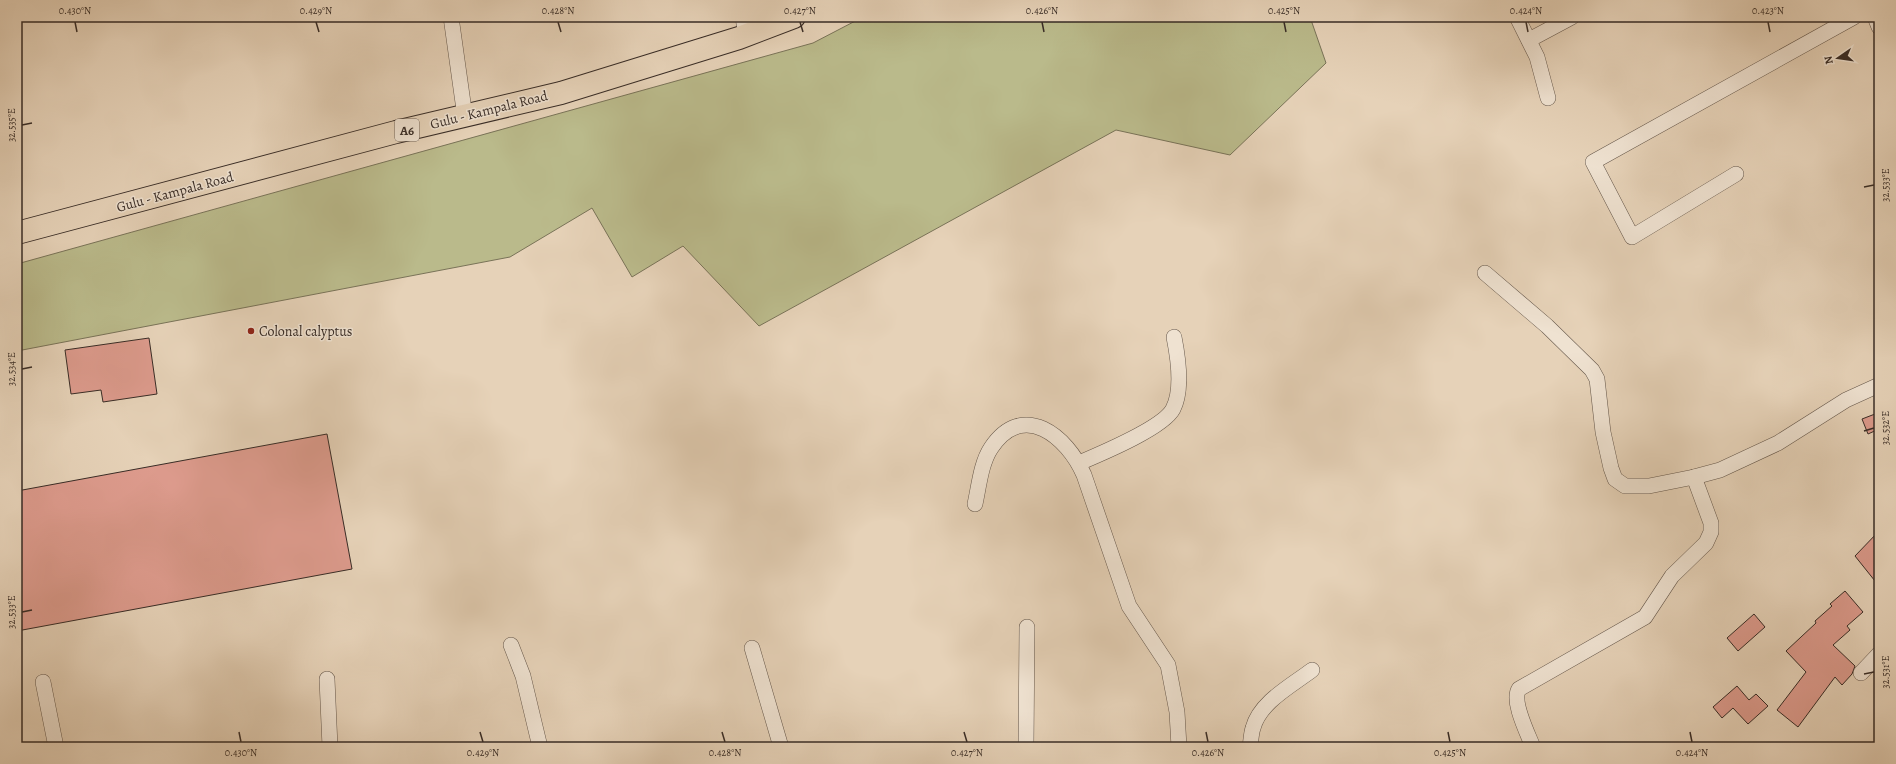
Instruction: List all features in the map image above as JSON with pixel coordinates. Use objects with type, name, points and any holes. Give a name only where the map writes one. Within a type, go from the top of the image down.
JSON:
[{"type":"main road","name":"Gulu - Kampala Road","points":[[17,233],[336,148],[561,93],[741,27],[794,17]]},
{"type":"street","points":[[451,17],[465,117]]},
{"type":"street","points":[[1517,17],[1537,57],[1548,98]]},
{"type":"street","points":[[1529,40],[1572,17]]},
{"type":"street","points":[[1736,174],[1632,237],[1594,162],[1854,17]]},
{"type":"street","points":[[1875,17],[1879,28]]},
{"type":"street","points":[[1485,273],[1547,326],[1592,370],[1597,379],[1603,432],[1611,468],[1615,479],[1625,486],[1649,486],[1720,470],[1778,442],[1846,400],[1879,385]]},
{"type":"street","points":[[1079,463],[1111,449],[1169,416],[1176,400],[1179,367],[1174,337]]},
{"type":"street","points":[[975,504],[985,462],[990,449],[1004,433],[1019,425],[1033,425],[1046,430],[1057,439],[1079,463],[1129,606],[1168,665],[1175,700],[1179,747]]},
{"type":"street","points":[[1533,747],[1517,702],[1516,693],[1519,689],[1645,617],[1672,576],[1706,542],[1711,532],[1711,523],[1694,477]]},
{"type":"street","points":[[1026,747],[1027,627]]},
{"type":"street","points":[[511,645],[522,676],[540,747]]},
{"type":"street","points":[[752,648],[780,747]]},
{"type":"street","points":[[1861,673],[1879,654]]},
{"type":"street","points":[[1250,747],[1253,728],[1260,713],[1268,703],[1312,670]]},
{"type":"street","points":[[327,679],[330,747]]},
{"type":"street","points":[[43,682],[52,747]]},
{"type":"green space","points":[[863,17],[1310,17],[1326,63],[1230,155],[1116,130],[759,326],[683,246],[632,277],[592,208],[510,257],[17,351],[17,264],[813,43]]},
{"type":"building","points":[[149,338],[157,394],[103,402],[101,390],[71,394],[65,350]]},
{"type":"building","points":[[1875,414],[1879,423],[1879,429],[1868,434],[1862,419]]},
{"type":"building","points":[[327,434],[352,569],[17,631],[17,491]]},
{"type":"building","points":[[1879,531],[1879,586],[1855,556]]},
{"type":"building","points":[[1845,591],[1863,612],[1847,626],[1850,630],[1833,645],[1855,666],[1852,674],[1842,685],[1835,677],[1798,727],[1777,710],[1806,672],[1786,651],[1816,623],[1815,621],[1832,606],[1830,604]]},
{"type":"building","points":[[1754,614],[1765,627],[1738,651],[1727,638]]},
{"type":"building","points":[[1737,686],[1749,700],[1756,694],[1768,706],[1748,724],[1733,708],[1722,718],[1713,707]]},
{"type":"place","name":"Colonal calyptus","points":[[251,331]]}]
